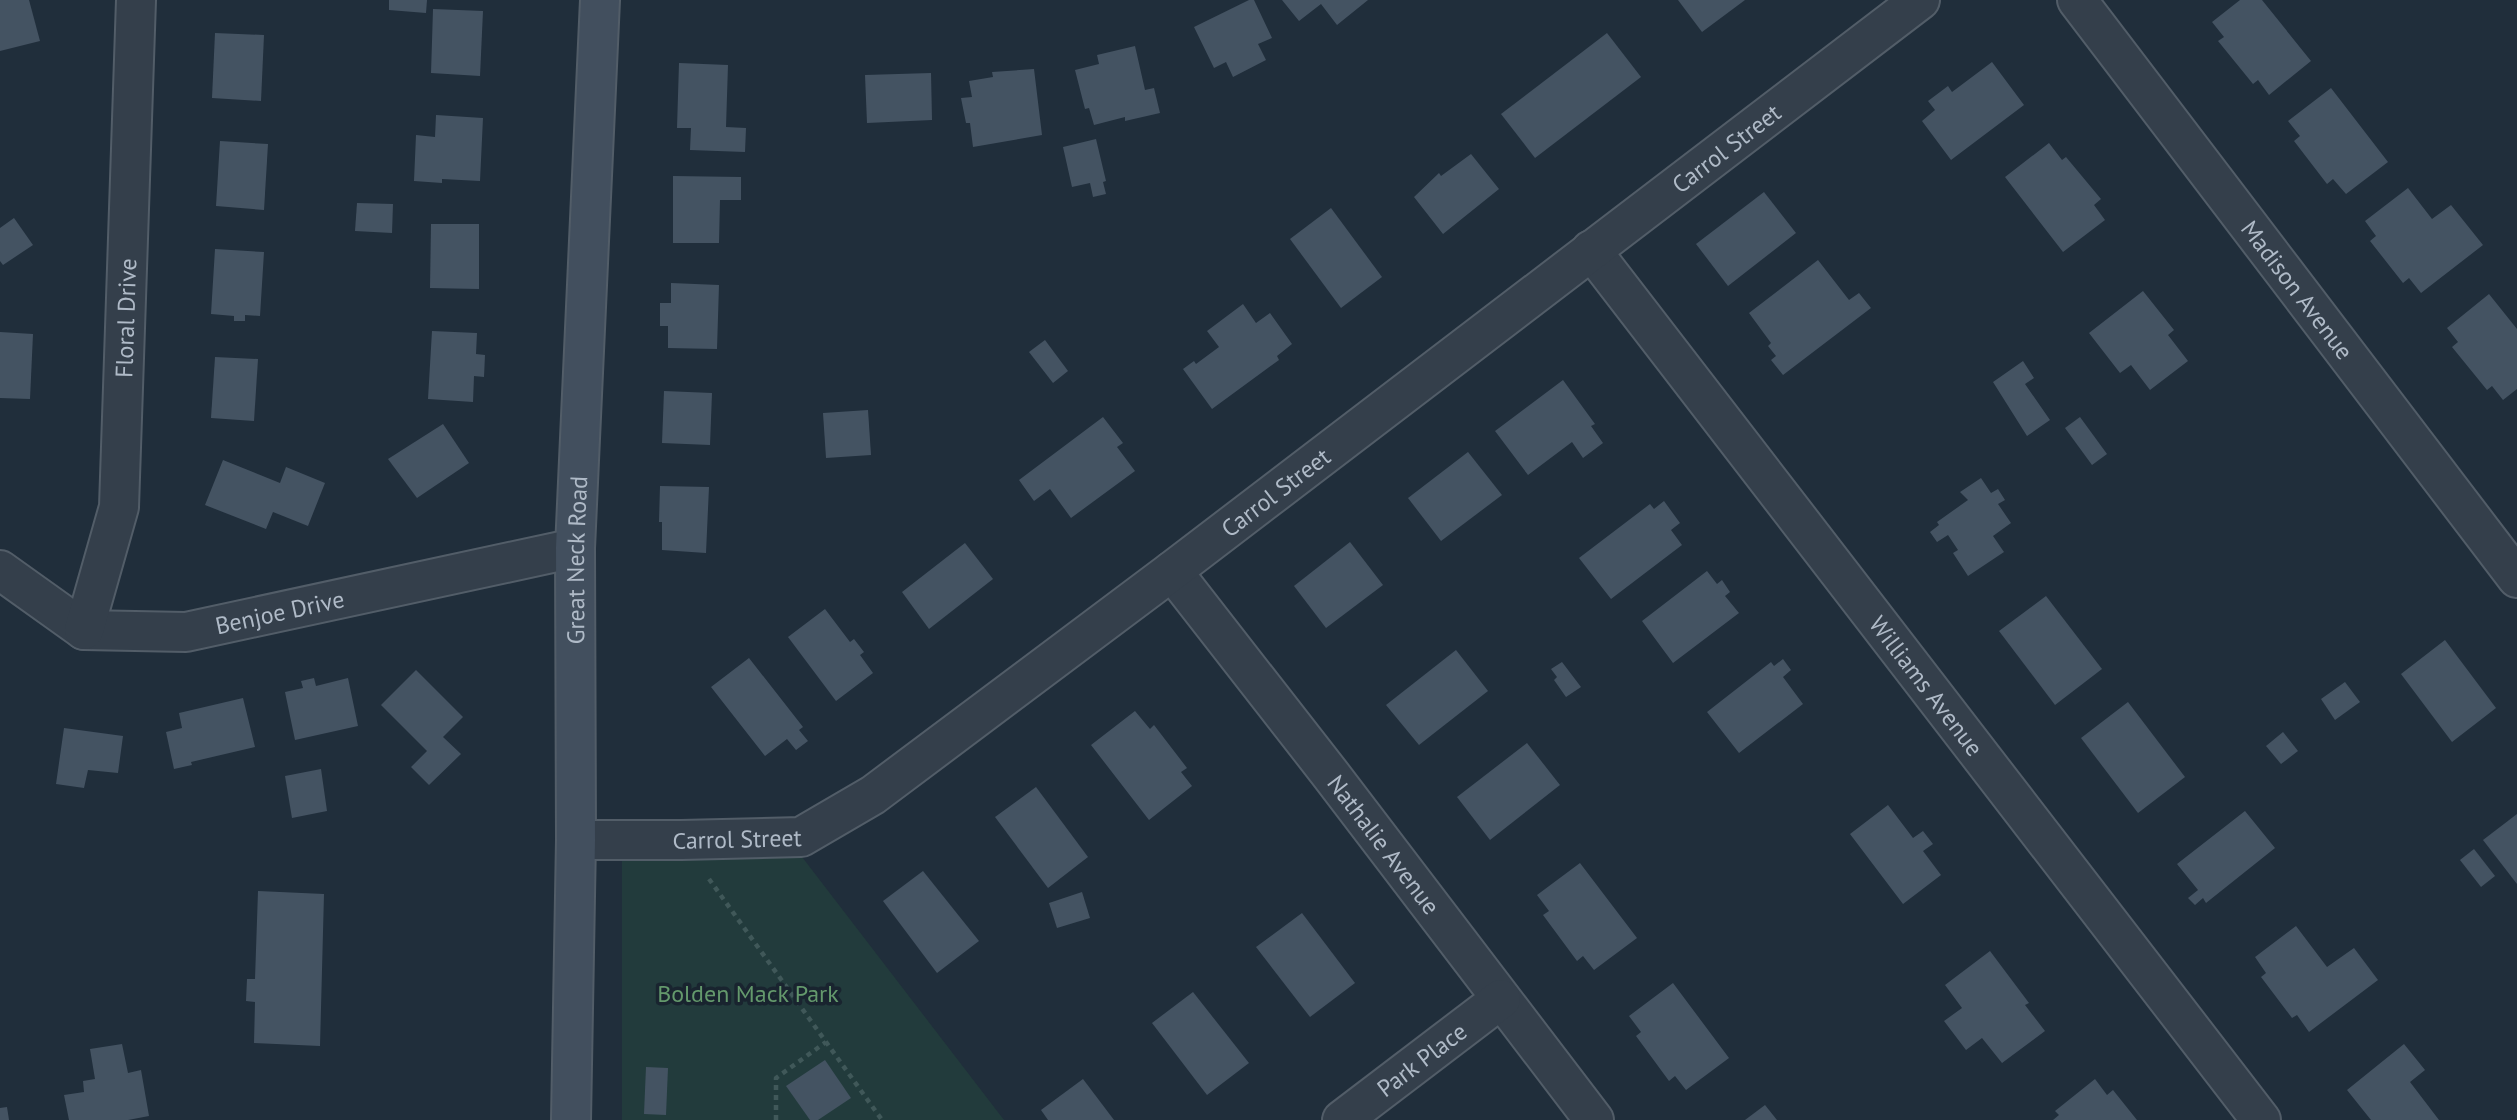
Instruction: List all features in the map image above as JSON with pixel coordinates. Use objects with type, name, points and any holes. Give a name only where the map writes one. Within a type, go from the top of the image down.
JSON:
[{"type":"main road","name":"Great Neck Road","points":[[571,1120],[576,840],[575,548],[600,0]]},
{"type":"street","name":"Floral Drive","points":[[84,630],[119,506],[136,0]]},
{"type":"street","name":"Carrol Street","points":[[576,840],[801,837],[873,795],[1172,571],[1920,0]]},
{"type":"street","name":"Madison Avenue","points":[[2077,0],[2517,578]]},
{"type":"street","name":"Williams Avenue","points":[[1591,250],[2261,1120]]},
{"type":"street","name":"Benjoe Drive","points":[[84,630],[186,632],[575,548]]},
{"type":"street","points":[[0,570],[84,630]]},
{"type":"street","name":"Nathalie Avenue","points":[[1172,571],[1594,1120]]},
{"type":"street","name":"Park Place","points":[[1342,1120],[1501,999]]},
{"type":"path","points":[[707,877],[882,1120]]},
{"type":"path","points":[[776,1120],[776,1079],[826,1042]]},
{"type":"green space","name":"Bolden Mack Park","points":[[799,853],[1004,1120],[622,1120],[622,855]]},
{"type":"building","points":[[0,0],[29,0],[40,41],[0,51]]},
{"type":"building","points":[[389,0],[427,0],[426,13],[389,10]]},
{"type":"building","points":[[1254,0],[1272,38],[1258,44],[1266,60],[1233,77],[1226,62],[1214,68],[1194,27]]},
{"type":"building","points":[[1282,0],[1368,0],[1337,25],[1321,4],[1299,21]]},
{"type":"building","points":[[1678,0],[1745,0],[1702,32]]},
{"type":"building","points":[[2240,0],[2262,0],[2311,61],[2269,95],[2258,80],[2253,84],[2218,41],[2224,37],[2212,22]]},
{"type":"building","points":[[433,9],[483,11],[480,76],[431,73]]},
{"type":"building","points":[[215,33],[264,35],[261,101],[212,98]]},
{"type":"building","points":[[1607,33],[1641,77],[1535,158],[1501,114]]},
{"type":"building","points":[[1135,46],[1145,90],[1154,88],[1160,113],[1125,121],[1125,117],[1094,125],[1089,108],[1085,109],[1075,70],[1099,64],[1097,55]]},
{"type":"building","points":[[1992,62],[2024,105],[1951,160],[1922,121],[1935,110],[1928,101],[1948,86],[1952,92]]},
{"type":"building","points":[[679,63],[728,65],[726,127],[746,128],[745,152],[690,150],[691,128],[677,128]]},
{"type":"building","points":[[1034,69],[1042,135],[973,147],[970,123],[966,123],[961,98],[972,97],[969,81],[993,77],[992,72]]},
{"type":"building","points":[[931,73],[932,120],[867,123],[865,75]]},
{"type":"building","points":[[2331,88],[2388,162],[2346,194],[2333,179],[2327,184],[2294,141],[2300,136],[2288,121]]},
{"type":"building","points":[[436,115],[483,118],[480,181],[414,181],[416,135],[435,137]]},
{"type":"building","points":[[1096,139],[1106,181],[1103,182],[1106,194],[1093,197],[1090,183],[1072,187],[1063,147]]},
{"type":"building","points":[[220,141],[268,144],[264,210],[216,206]]},
{"type":"building","points":[[2049,143],[2062,160],[2066,157],[2101,199],[2094,205],[2105,220],[2063,252],[2005,177]]},
{"type":"building","points":[[1471,154],[1499,189],[1443,234],[1414,197],[1439,173],[1441,176]]},
{"type":"building","points":[[673,176],[741,177],[741,200],[720,200],[719,243],[673,243]]},
{"type":"building","points":[[2408,188],[2432,219],[2451,205],[2483,245],[2421,293],[2409,278],[2403,283],[2370,241],[2376,236],[2365,221]]},
{"type":"building","points":[[1764,192],[1796,233],[1728,286],[1696,244]]},
{"type":"building","points":[[357,203],[393,204],[392,233],[355,231]]},
{"type":"building","points":[[1331,208],[1382,277],[1341,308],[1290,239]]},
{"type":"building","points":[[14,218],[33,245],[3,265],[0,261],[0,228]]},
{"type":"building","points":[[431,224],[479,224],[479,289],[430,288]]},
{"type":"building","points":[[215,249],[264,252],[260,316],[245,315],[245,321],[234,321],[234,316],[211,314]]},
{"type":"building","points":[[1818,260],[1849,300],[1859,293],[1871,308],[1783,375],[1771,360],[1776,356],[1768,346],[1771,343],[1749,313]]},
{"type":"building","points":[[671,283],[719,285],[717,349],[668,348],[668,326],[660,326],[660,303],[671,303]]},
{"type":"building","points":[[2143,291],[2174,330],[2168,335],[2188,361],[2150,390],[2131,365],[2120,373],[2089,333]]},
{"type":"building","points":[[2489,294],[2517,329],[2517,389],[2503,400],[2492,386],[2487,390],[2452,347],[2458,342],[2447,328]]},
{"type":"building","points":[[1243,304],[1256,323],[1270,313],[1292,344],[1277,356],[1279,360],[1212,409],[1183,369],[1194,361],[1196,364],[1219,347],[1207,331]]},
{"type":"building","points":[[432,331],[477,333],[476,354],[485,355],[484,377],[474,376],[473,402],[428,399]]},
{"type":"building","points":[[0,332],[33,334],[30,399],[0,398]]},
{"type":"building","points":[[1045,340],[1068,371],[1053,383],[1029,352]]},
{"type":"building","points":[[215,357],[258,359],[254,421],[211,418]]},
{"type":"building","points":[[2023,361],[2034,378],[2025,384],[2050,420],[2027,436],[1993,382]]},
{"type":"building","points":[[1563,380],[1595,424],[1591,426],[1603,443],[1583,458],[1572,442],[1528,475],[1495,431]]},
{"type":"building","points":[[664,391],[712,393],[710,445],[662,443]]},
{"type":"building","points":[[868,410],[871,455],[826,458],[823,413]]},
{"type":"building","points":[[1103,417],[1123,443],[1117,447],[1135,471],[1071,518],[1050,489],[1034,501],[1019,480]]},
{"type":"building","points":[[2080,417],[2107,454],[2092,465],[2065,428]]},
{"type":"building","points":[[443,424],[469,463],[417,498],[388,459]]},
{"type":"building","points":[[1468,452],[1502,495],[1441,541],[1408,498]]},
{"type":"building","points":[[223,460],[280,483],[286,467],[325,483],[308,526],[273,512],[266,529],[205,505]]},
{"type":"building","points":[[1981,478],[1991,493],[1998,489],[2005,500],[1998,504],[2011,523],[1993,536],[2004,552],[1968,576],[1953,553],[1958,550],[1948,535],[1937,542],[1930,532],[1939,525],[1937,522],[1968,500],[1960,492]]},
{"type":"building","points":[[660,486],[709,487],[706,553],[662,550],[662,522],[659,522]]},
{"type":"building","points":[[1664,501],[1680,523],[1671,530],[1682,545],[1611,599],[1579,558],[1650,504],[1654,509]]},
{"type":"building","points":[[1350,542],[1383,585],[1326,628],[1294,586]]},
{"type":"building","points":[[965,543],[993,579],[929,629],[902,592]]},
{"type":"building","points":[[1707,571],[1717,584],[1722,580],[1730,592],[1725,596],[1739,613],[1673,663],[1642,621]]},
{"type":"building","points":[[2046,596],[2102,669],[2055,705],[1999,631]]},
{"type":"building","points":[[825,609],[850,642],[854,639],[864,652],[860,655],[873,673],[836,701],[788,637]]},
{"type":"building","points":[[2445,640],[2496,708],[2452,742],[2401,674]]},
{"type":"building","points":[[1456,650],[1488,691],[1419,745],[1386,705]]},
{"type":"building","points":[[749,658],[803,727],[799,730],[808,741],[796,750],[787,739],[765,756],[711,687]]},
{"type":"building","points":[[1783,659],[1791,670],[1783,677],[1803,704],[1739,753],[1707,712],[1771,662],[1774,666]]},
{"type":"building","points":[[1562,662],[1581,687],[1566,697],[1554,680],[1557,677],[1551,669]]},
{"type":"building","points":[[416,670],[463,717],[443,737],[461,754],[429,785],[411,767],[427,751],[381,705]]},
{"type":"building","points":[[314,678],[316,686],[348,678],[358,726],[295,740],[285,692],[303,688],[301,681]]},
{"type":"building","points":[[2345,682],[2360,702],[2335,720],[2321,699]]},
{"type":"building","points":[[243,698],[255,747],[191,762],[192,765],[174,769],[166,732],[182,728],[179,713]]},
{"type":"building","points":[[2128,702],[2185,777],[2138,813],[2081,738]]},
{"type":"building","points":[[1135,711],[1150,729],[1154,725],[1187,768],[1181,772],[1192,786],[1149,820],[1091,745]]},
{"type":"building","points":[[64,728],[123,736],[118,773],[88,770],[84,788],[56,784]]},
{"type":"building","points":[[2283,732],[2298,751],[2281,764],[2266,746]]},
{"type":"building","points":[[1527,743],[1560,785],[1490,840],[1457,797]]},
{"type":"building","points":[[321,769],[327,811],[292,818],[285,776]]},
{"type":"building","points":[[1036,787],[1088,857],[1048,888],[995,817]]},
{"type":"building","points":[[1888,805],[1913,838],[1923,831],[1933,844],[1923,851],[1941,875],[1903,904],[1850,834]]},
{"type":"building","points":[[2245,811],[2275,848],[2206,903],[2203,898],[2195,905],[2188,898],[2198,890],[2177,864]]},
{"type":"building","points":[[2517,814],[2517,884],[2483,840]]},
{"type":"building","points":[[2474,849],[2495,876],[2481,887],[2460,860]]},
{"type":"building","points":[[1580,863],[1637,938],[1594,970],[1583,956],[1577,961],[1543,915],[1549,911],[1537,895]]},
{"type":"building","points":[[923,871],[979,941],[937,973],[883,901]]},
{"type":"building","points":[[258,891],[324,894],[320,1046],[254,1043],[255,1002],[246,1001],[247,979],[255,979]]},
{"type":"building","points":[[1082,892],[1090,918],[1057,928],[1049,903]]},
{"type":"building","points":[[1302,913],[1355,983],[1310,1017],[1256,947]]},
{"type":"building","points":[[2296,926],[2327,967],[2354,948],[2378,980],[2309,1032],[2297,1015],[2292,1018],[2261,977],[2266,973],[2255,957]]},
{"type":"building","points":[[1990,951],[2029,1003],[2025,1005],[2045,1031],[2002,1063],[1982,1038],[1966,1050],[1944,1021],[1962,1008],[1945,985]]},
{"type":"building","points":[[1673,983],[1729,1058],[1686,1090],[1675,1076],[1669,1081],[1636,1036],[1641,1032],[1629,1016]]},
{"type":"building","points":[[1193,992],[1249,1063],[1207,1095],[1152,1023]]},
{"type":"building","points":[[122,1044],[128,1073],[141,1070],[149,1116],[128,1120],[69,1120],[64,1095],[84,1092],[83,1081],[95,1079],[90,1049]]},
{"type":"building","points":[[2404,1044],[2425,1070],[2410,1082],[2439,1120],[2371,1120],[2347,1090]]},
{"type":"building","points":[[825,1060],[851,1098],[818,1120],[810,1120],[786,1086]]},
{"type":"building","points":[[646,1067],[668,1068],[666,1115],[644,1114]]},
{"type":"building","points":[[1083,1079],[1114,1120],[1048,1120],[1041,1110]]},
{"type":"building","points":[[2095,1079],[2107,1095],[2113,1090],[2137,1120],[2053,1120],[2059,1115],[2055,1111]]},
{"type":"building","points":[[1765,1105],[1777,1120],[1745,1120]]},
{"type":"building","points":[[7,1107],[9,1120],[0,1120],[0,1108]]}]
